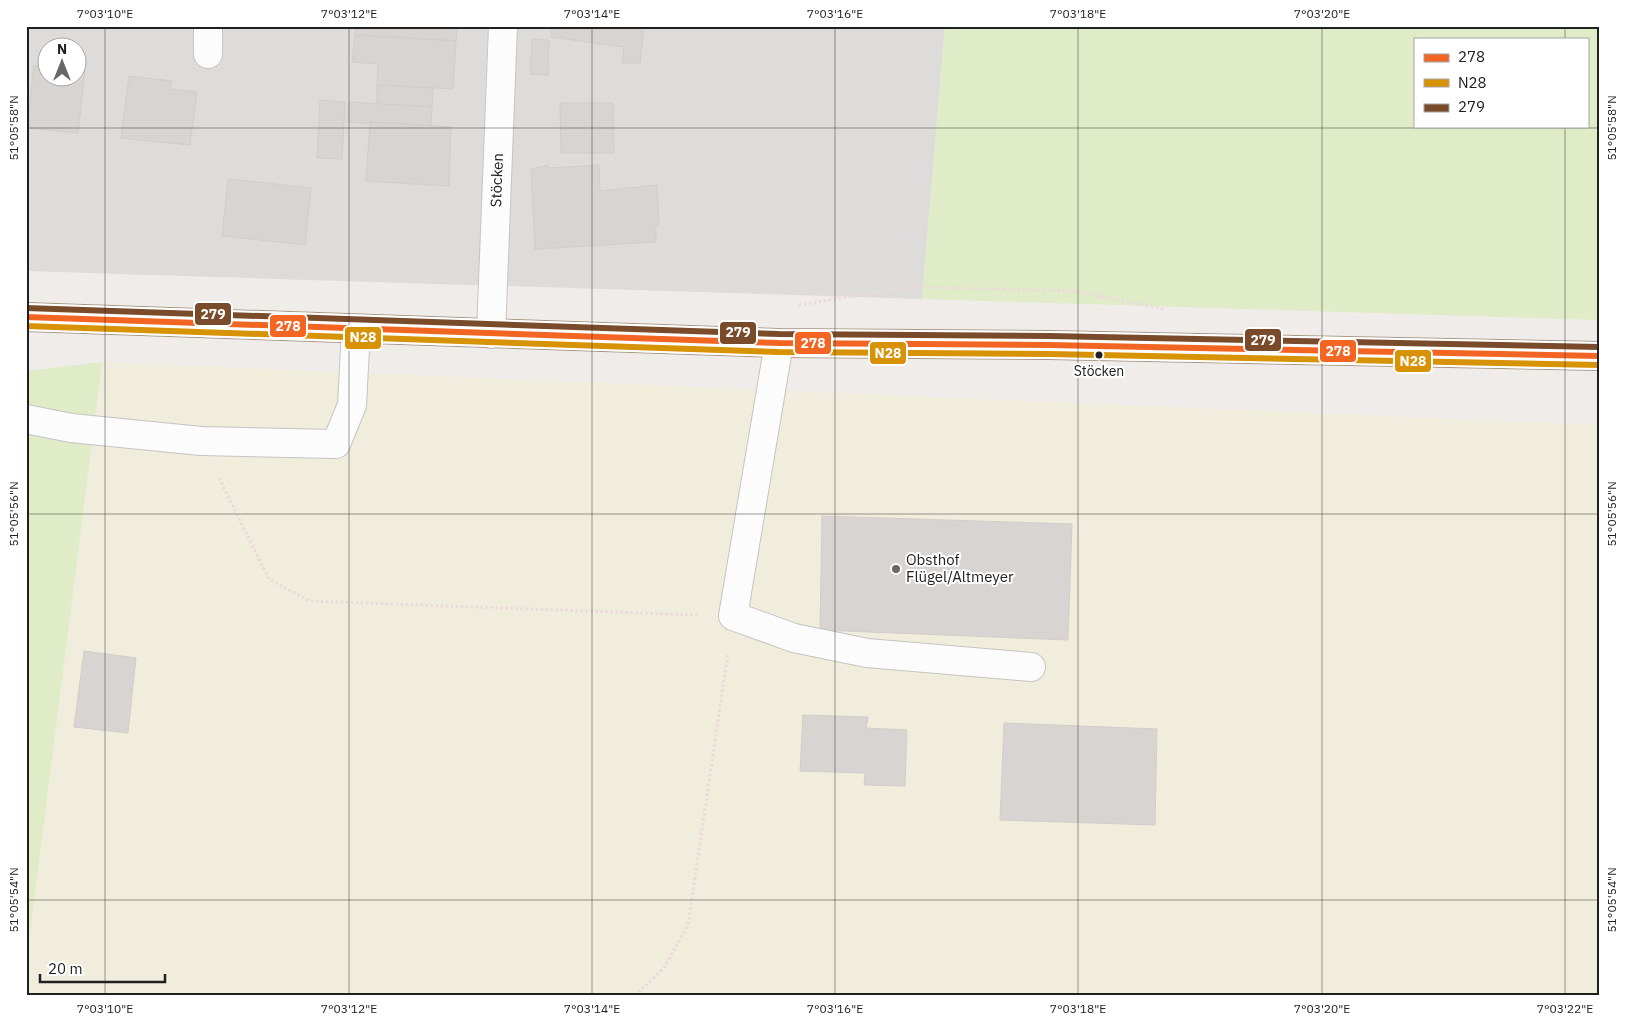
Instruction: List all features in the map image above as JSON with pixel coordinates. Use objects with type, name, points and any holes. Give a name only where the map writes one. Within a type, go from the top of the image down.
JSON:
[{"type":"main road","points":[[26,317],[779,343],[1049,345],[1600,356]]},
{"type":"street","points":[[208,26],[208,54]]},
{"type":"street","name":"Stöcken","points":[[491,334],[503,26]]},
{"type":"street","points":[[26,419],[70,428],[201,441],[336,444],[352,405],[356,329]]},
{"type":"street","points":[[779,343],[733,616],[794,638],[867,653],[1031,667]]},
{"type":"path","points":[[201,441],[269,579],[309,601],[733,616],[688,925],[664,968],[635,996]]},
{"type":"shaded area","points":[[26,26],[945,26],[922,299],[26,271]]},
{"type":"shaded area","points":[[102,362],[1600,425],[1600,996],[26,996],[26,965]]},
{"type":"green space","points":[[945,26],[1600,26],[1600,320],[922,299]]},
{"type":"green space","points":[[102,362],[26,965],[26,371]]},
{"type":"building","points":[[355,26],[457,26],[456,41],[355,35]]},
{"type":"building","points":[[552,26],[644,26],[640,63],[622,63],[624,47],[551,37]]},
{"type":"building","points":[[355,35],[456,41],[453,89],[377,85],[378,64],[352,62]]},
{"type":"building","points":[[532,39],[549,40],[548,75],[530,74]]},
{"type":"building","points":[[34,65],[38,66],[38,88],[83,88],[78,133],[27,128]]},
{"type":"building","points":[[129,76],[172,81],[170,89],[197,92],[190,145],[121,138]]},
{"type":"building","points":[[377,85],[433,88],[432,107],[377,104]]},
{"type":"building","points":[[320,100],[345,102],[342,159],[317,158]]},
{"type":"building","points":[[349,102],[432,107],[431,126],[348,122]]},
{"type":"building","points":[[560,103],[613,103],[614,153],[561,153]]},
{"type":"building","points":[[370,122],[451,127],[449,186],[366,181]]},
{"type":"building","points":[[549,165],[548,168],[599,165],[600,191],[657,185],[659,225],[656,226],[656,242],[535,249],[531,169]]},
{"type":"building","points":[[228,179],[311,188],[305,245],[222,236]]},
{"type":"building","points":[[822,516],[1072,524],[1068,640],[820,630]]},
{"type":"building","points":[[84,651],[136,658],[128,733],[74,727]]},
{"type":"building","points":[[803,715],[868,717],[866,728],[907,730],[905,786],[864,785],[865,773],[800,771]]},
{"type":"building","points":[[1004,723],[1157,729],[1155,825],[1000,820]]},
{"type":"transit line","name":"279","points":[[26,308],[779,334],[1049,336],[1600,347]]},
{"type":"transit line","name":"278","points":[[26,317],[779,343],[1049,345],[1600,356]]},
{"type":"transit line","name":"N28","points":[[26,326],[779,352],[1049,354],[1600,365]]},
{"type":"place","name":"Stöcken","points":[[1099,355]]},
{"type":"place","name":"Obsthof Flügel/Altmeyer","points":[[896,569]]}]
